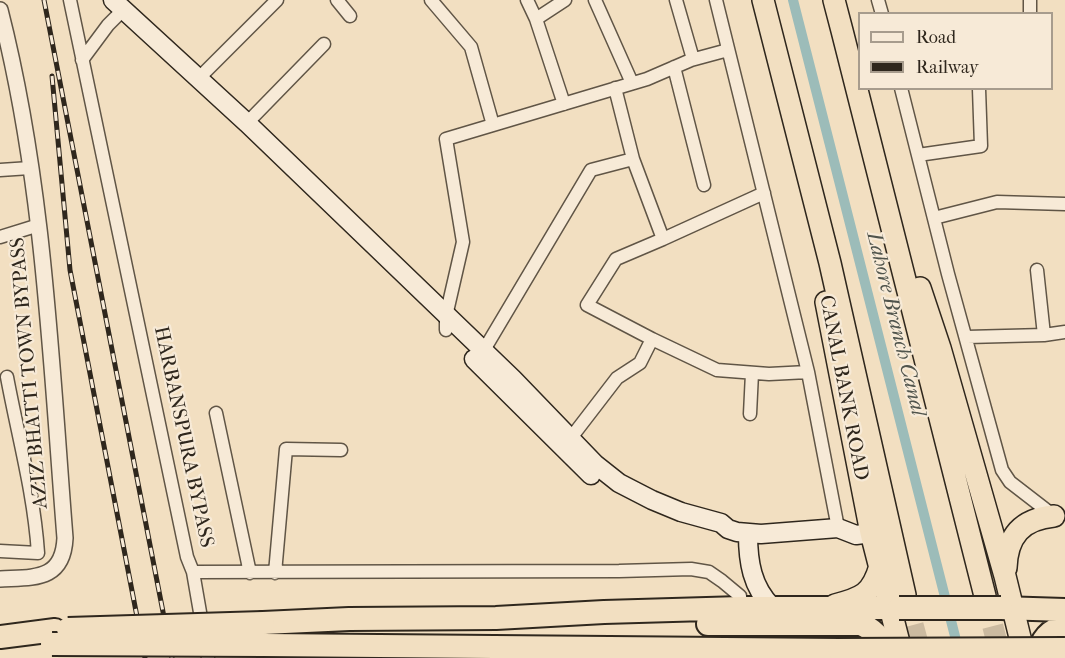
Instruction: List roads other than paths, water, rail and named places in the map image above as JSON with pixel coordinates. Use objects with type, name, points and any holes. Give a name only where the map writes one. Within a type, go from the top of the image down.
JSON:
[{"type":"highway","points":[[763,0],[830,263],[898,604]]},
{"type":"highway","points":[[834,0],[933,397],[1000,604],[1025,658]]},
{"type":"highway","name":"CANAL BANK ROAD","points":[[792,116],[840,381],[871,533],[880,566],[898,604],[903,658]]},
{"type":"highway","points":[[874,154],[940,348],[980,495],[1005,576],[1025,599],[1062,615]]},
{"type":"highway","points":[[1000,604],[1009,545],[1016,533],[1027,524],[1040,518],[1059,517]]},
{"type":"highway","points":[[825,607],[854,600],[864,595],[872,587],[880,566]]},
{"type":"highway","points":[[263,634],[349,619],[496,618],[604,612],[898,604],[1000,604],[1062,615]]},
{"type":"highway","points":[[1037,658],[1043,639],[1062,615]]},
{"type":"highway","points":[[496,618],[599,625],[861,624],[878,636],[884,645],[886,658]]},
{"type":"highway","points":[[0,637],[263,634],[839,650],[1065,649]]},
{"type":"highway","points":[[0,643],[53,637]]},
{"type":"main road","points":[[97,0],[118,9],[247,123],[567,443],[588,473],[615,492],[647,510],[675,521],[719,532],[728,529],[748,534],[838,528],[856,535],[871,533]]},
{"type":"main road","points":[[118,9],[251,141],[446,323]]},
{"type":"main road","points":[[748,534],[748,549],[755,585],[762,598],[772,607]]},
{"type":"street","name":"HARBANSPURA BYPASS","points":[[70,0],[187,557],[193,572],[691,569],[709,572],[728,585],[740,596],[741,608]]},
{"type":"street","points":[[198,79],[277,0]]},
{"type":"street","points":[[337,0],[350,16]]},
{"type":"street","points":[[431,0],[471,47],[493,125]]},
{"type":"street","points":[[527,0],[536,19],[564,104]]},
{"type":"street","points":[[536,19],[565,0]]},
{"type":"street","points":[[595,0],[632,83]]},
{"type":"street","points":[[676,0],[693,59]]},
{"type":"street","points":[[716,0],[807,372],[838,528]]},
{"type":"street","points":[[82,60],[118,9]]},
{"type":"street","name":"AZIZ BHATTI TOWN BYPASS","points":[[0,10],[16,71],[39,225],[64,552],[59,564],[51,572],[41,576],[0,579]]},
{"type":"street","points":[[247,123],[324,44]]},
{"type":"street","points":[[446,323],[463,242],[446,139],[632,83],[693,59],[728,51]]},
{"type":"street","points":[[674,67],[704,185]]},
{"type":"street","points":[[615,88],[633,159],[663,239]]},
{"type":"street","points":[[902,90],[1002,470],[1010,483],[1059,517]]},
{"type":"street","points":[[918,154],[981,146],[979,90]]},
{"type":"street","points":[[480,357],[591,170],[633,159]]},
{"type":"street","points":[[0,170],[30,168]]},
{"type":"street","points":[[764,193],[616,259],[587,305],[717,370],[769,374],[807,372]]},
{"type":"street","points":[[934,218],[997,202],[1065,204]]},
{"type":"street","points":[[0,237],[39,225]]},
{"type":"street","points":[[1037,270],[1044,335]]},
{"type":"street","points":[[967,337],[1044,335],[1065,332]]},
{"type":"street","points":[[567,443],[617,378],[640,363],[652,339]]},
{"type":"street","points":[[750,414],[752,373]]},
{"type":"street","points":[[0,551],[38,553],[28,476],[7,377]]},
{"type":"street","points":[[216,413],[250,573]]},
{"type":"street","points":[[275,573],[286,449],[341,450]]},
{"type":"street","points":[[193,572],[208,658]]},
{"type":"waterway","name":"Lahore Branch Canal","points":[[793,0],[959,652]]},
{"type":"tunnel","points":[[905,595],[922,658]]},
{"type":"tunnel","points":[[985,596],[1001,658]]},
{"type":"railway","points":[[44,0],[172,658]]},
{"type":"railway","points":[[52,76],[70,270],[145,658]]}]
